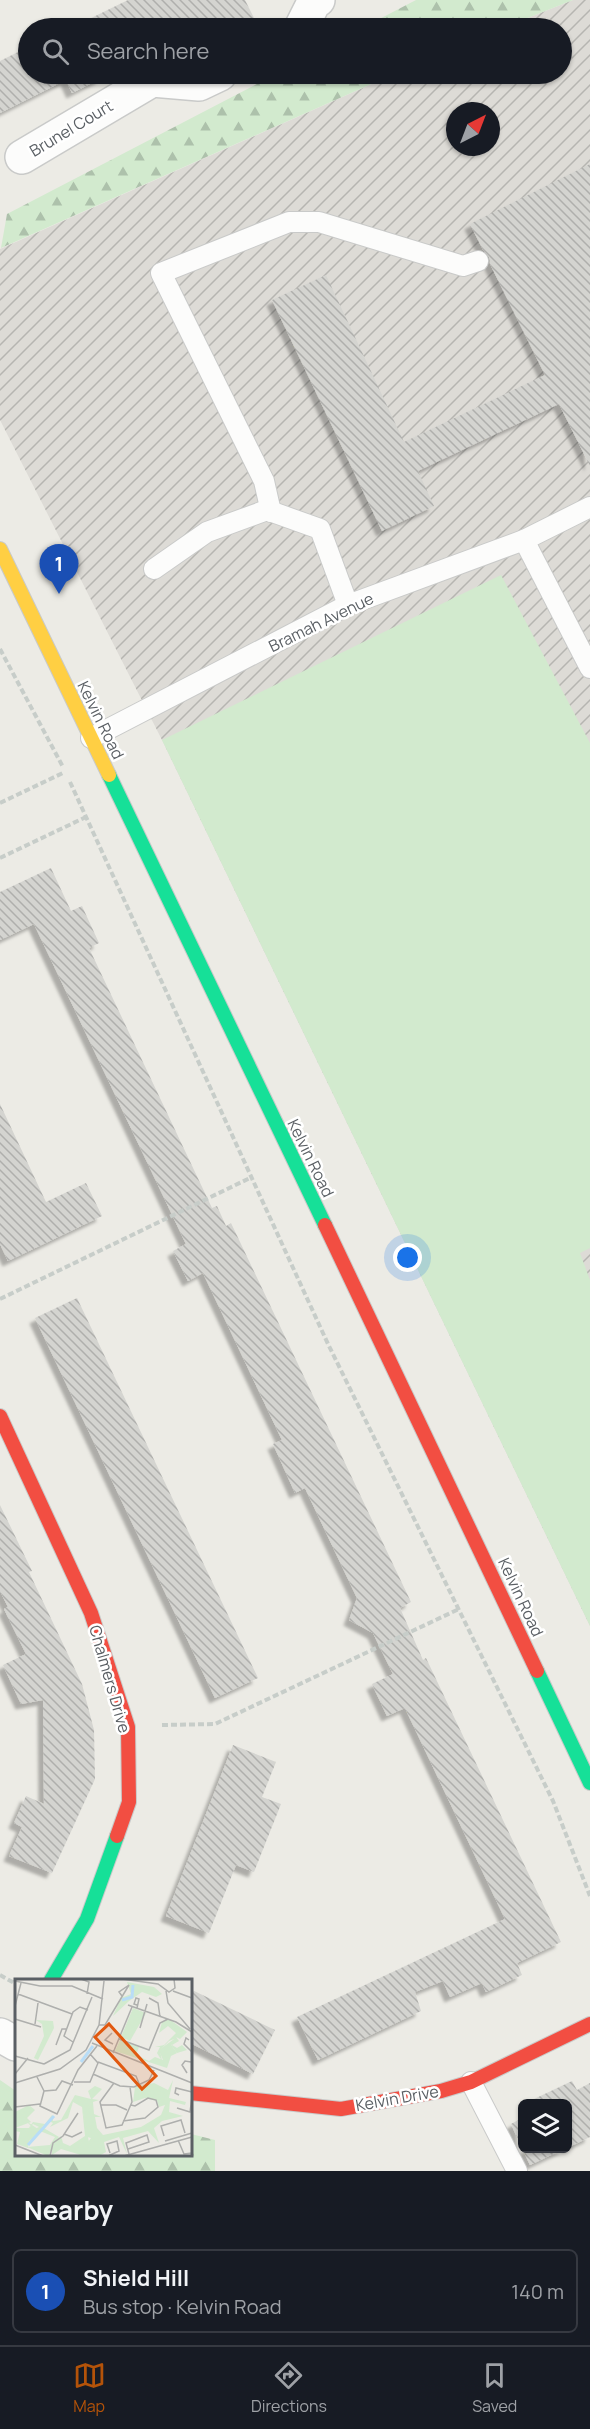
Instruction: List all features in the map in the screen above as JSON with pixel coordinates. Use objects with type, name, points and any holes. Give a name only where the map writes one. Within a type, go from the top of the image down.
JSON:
[{"type":"street","name":"Brunel Court","points":[[22,157],[145,84]]},
{"type":"street","name":"Kelvin Road","points":[[0,549],[456,1498],[590,1783]]},
{"type":"street","name":"Chalmers Drive","points":[[0,1416],[91,1613],[128,1726],[129,1802],[87,1920],[52,1979]]},
{"type":"street","name":"Kelvin Drive","points":[[192,2094],[341,2109],[441,2091],[471,2082],[590,2024]]},
{"type":"lane","points":[[271,512],[264,481],[161,273],[289,222],[319,222],[463,266],[478,261]]},
{"type":"lane","name":"Bramah Avenue","points":[[91,738],[348,605],[524,540],[590,507]]},
{"type":"lane","points":[[154,569],[207,532],[267,510],[320,529],[348,605]]},
{"type":"lane","points":[[524,540],[590,668]]},
{"type":"lane","points":[[471,2082],[517,2171]]},
{"type":"path","points":[[0,650],[65,772],[328,1344],[554,1801],[590,1896]]},
{"type":"path","points":[[0,803],[65,772]]},
{"type":"path","points":[[0,858],[86,816]]},
{"type":"path","points":[[0,1299],[252,1177]]},
{"type":"path","points":[[128,1726],[215,1724],[459,1609]]},
{"type":"path","points":[[0,1975],[15,1983]]},
{"type":"shaded area","points":[[573,0],[590,0],[590,1626],[162,740],[0,420],[0,249],[371,84],[572,84],[572,18],[527,18]]},
{"type":"green space","points":[[416,0],[573,0],[527,18],[381,18]]},
{"type":"green space","points":[[257,84],[371,84],[1,248],[7,214]]},
{"type":"green space","points":[[501,575],[590,743],[590,1248],[580,1253],[590,1280],[590,1626],[162,740]]},
{"type":"green space","points":[[0,2080],[15,2090],[15,2156],[192,2156],[192,2134],[215,2140],[215,2171],[0,2171]]},
{"type":"building","points":[[128,0],[245,0],[254,18],[91,18]]},
{"type":"building","points":[[18,52],[18,84],[58,84],[0,113],[0,61]]},
{"type":"building","points":[[68,84],[90,84],[72,93]]},
{"type":"building","points":[[590,164],[590,466],[559,404],[418,471],[434,506],[382,531],[272,300],[326,275],[404,442],[545,375],[490,264],[489,257],[470,224]]},
{"type":"building","points":[[51,868],[71,911],[82,906],[99,943],[89,948],[212,1208],[217,1206],[226,1226],[231,1223],[411,1602],[400,1608],[423,1660],[426,1658],[561,1942],[517,1963],[522,1975],[486,1992],[482,1983],[450,1997],[443,1981],[415,1992],[421,2011],[318,2060],[297,2017],[505,1919],[405,1708],[387,1716],[372,1684],[393,1674],[373,1633],[349,1620],[357,1598],[305,1488],[295,1493],[273,1444],[282,1440],[203,1273],[188,1281],[173,1251],[186,1244],[34,924],[0,940],[0,892]]},
{"type":"building","points":[[0,1104],[46,1202],[86,1183],[102,1216],[8,1261],[0,1244]]},
{"type":"building","points":[[77,1298],[258,1678],[215,1698],[35,1318]]},
{"type":"building","points":[[0,1505],[82,1684],[94,1730],[95,1779],[52,1873],[9,1856],[22,1827],[14,1823],[26,1796],[44,1804],[43,1700],[21,1704],[3,1665],[26,1654],[4,1609],[8,1607],[0,1591]]},
{"type":"building","points":[[233,1745],[276,1762],[262,1797],[281,1804],[254,1872],[236,1865],[209,1933],[166,1916]]},
{"type":"building","points":[[192,1990],[275,2030],[253,2074],[192,2044]]},
{"type":"building","points":[[572,2081],[577,2090],[590,2083],[590,2137],[572,2146],[572,2099],[534,2099]]},
{"type":"building","points":[[518,2120],[518,2139],[511,2124]]},
{"type":"building","points":[[524,2153],[555,2153],[530,2165]]},
{"type":"traffic: fast","points":[[109,775],[325,1225]]},
{"type":"traffic: fast","points":[[537,1671],[590,1783]]},
{"type":"traffic: fast","points":[[52,1979],[87,1919],[117,1836]]},
{"type":"traffic: slow","points":[[0,549],[109,775]]},
{"type":"traffic: jam","points":[[325,1225],[537,1671]]},
{"type":"traffic: jam","points":[[0,1416],[91,1613],[128,1727],[129,1802],[117,1836]]},
{"type":"traffic: jam","points":[[192,2093],[341,2109],[441,2091],[471,2082],[590,2024]]},
{"type":"place","name":"Shield Hill","points":[[59,594]]}]
